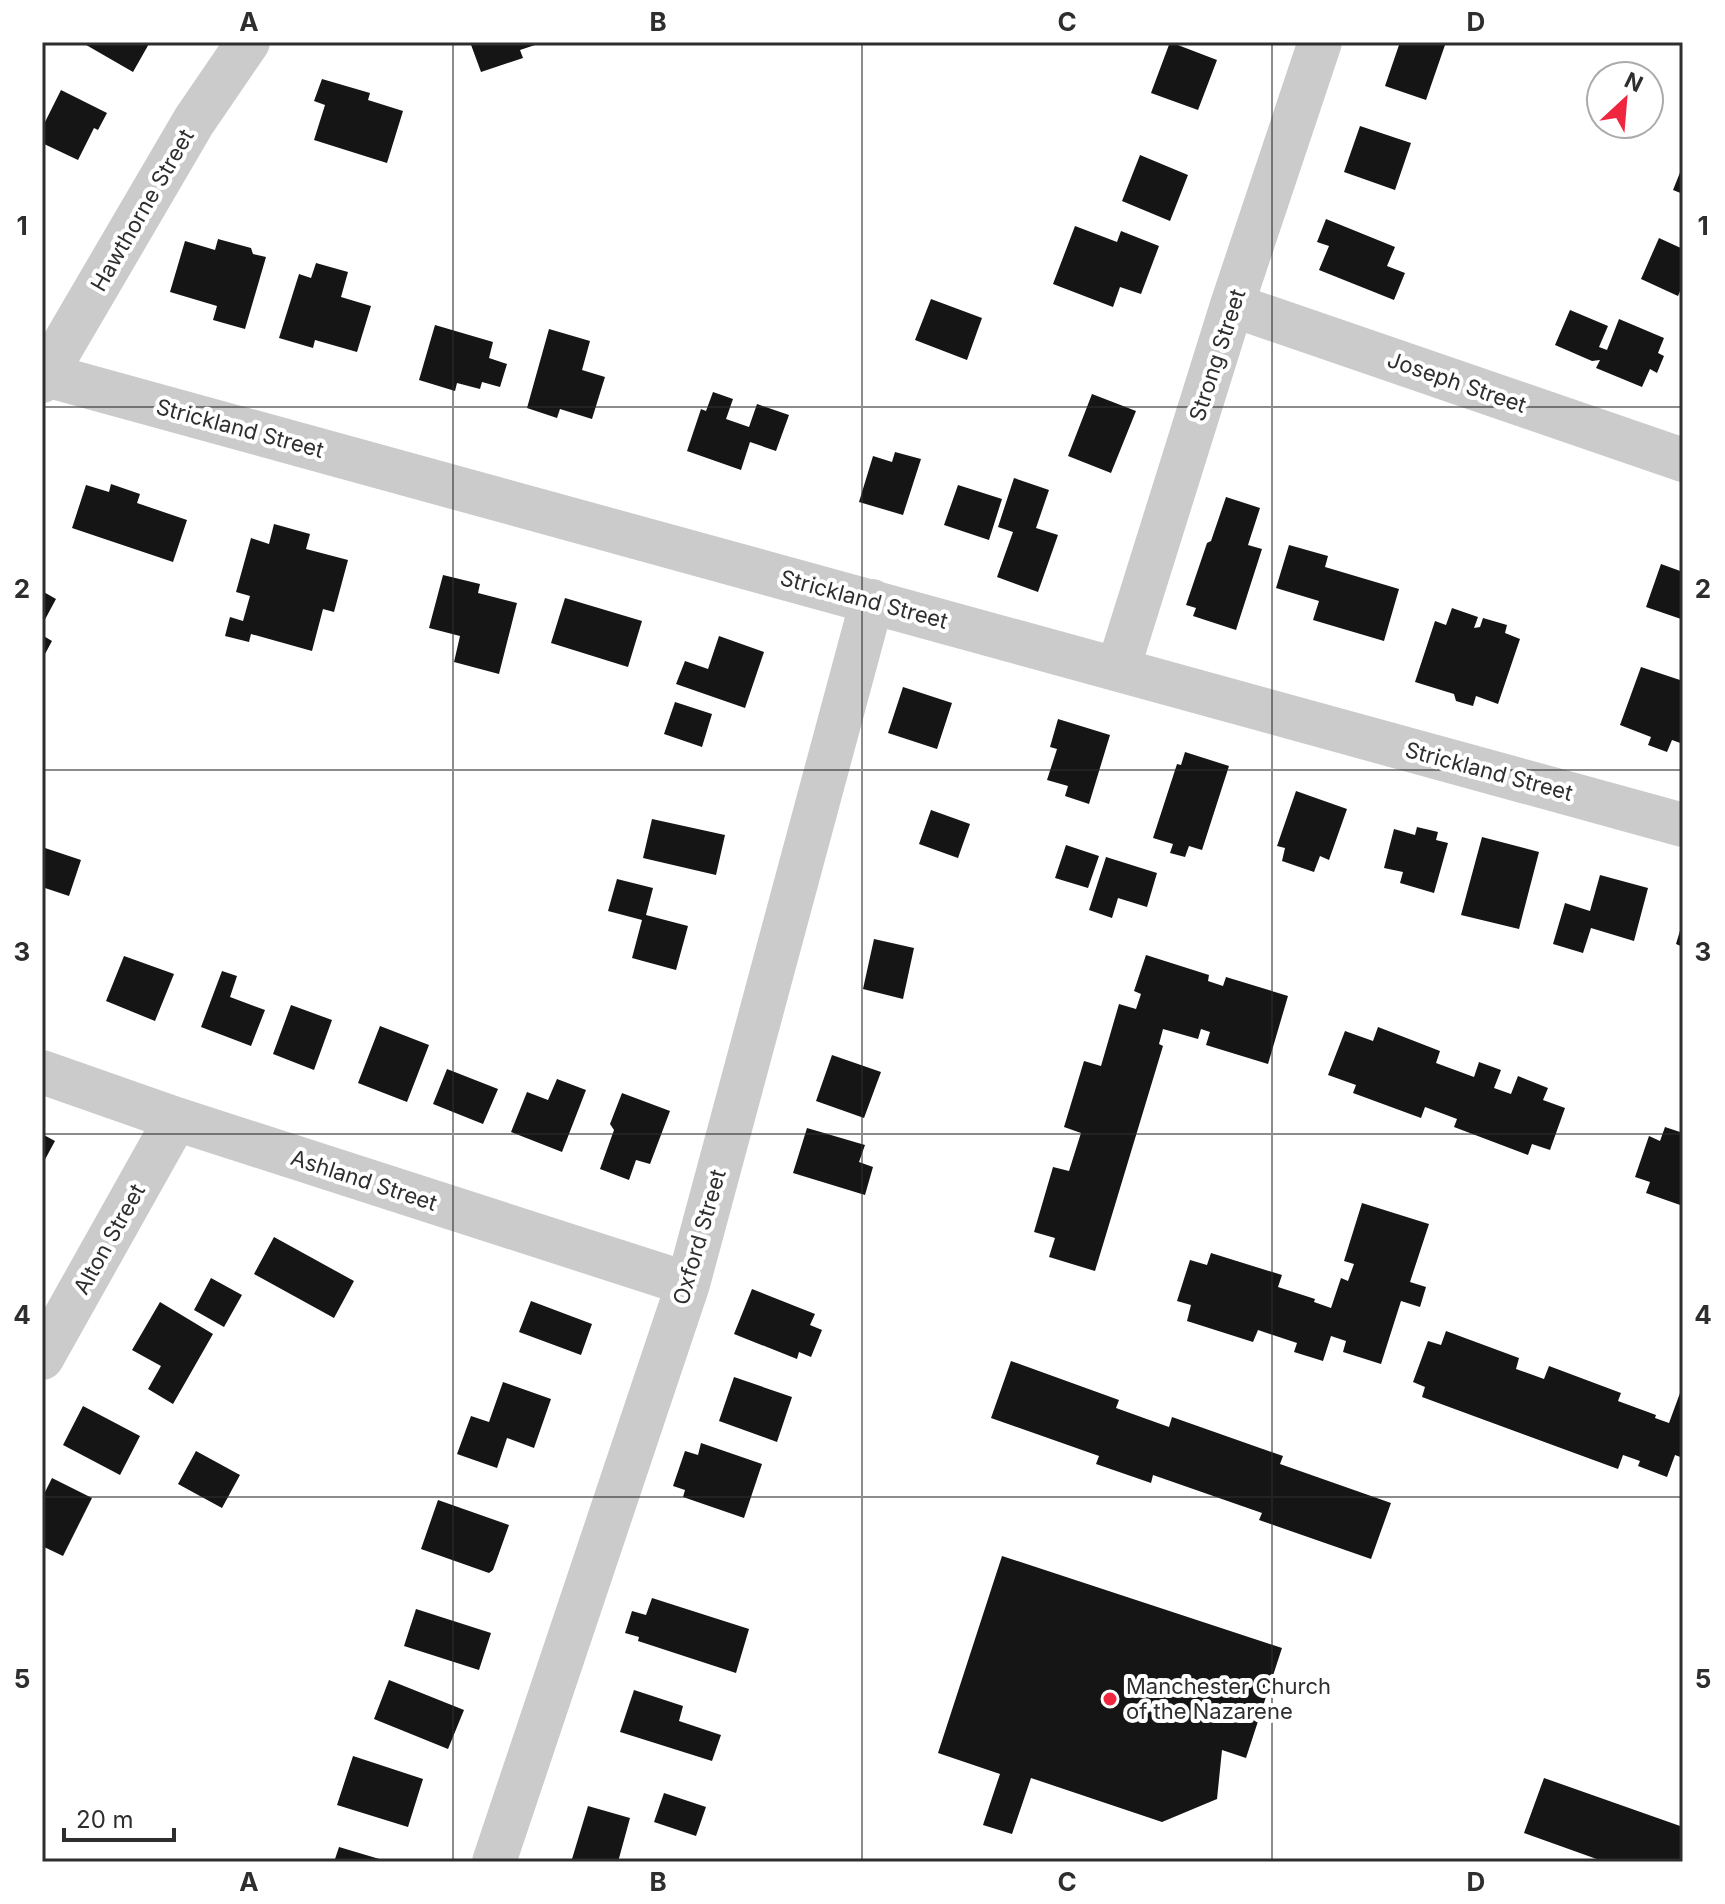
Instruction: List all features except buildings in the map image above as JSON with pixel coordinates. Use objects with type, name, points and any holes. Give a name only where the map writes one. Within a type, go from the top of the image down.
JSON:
[{"type":"street","name":"Hawthorne Street","points":[[44,378],[194,121],[248,42]]},
{"type":"street","name":"Strong Street","points":[[1118,669],[1232,305],[1320,42]]},
{"type":"street","name":"Joseph Street","points":[[1232,305],[1683,460]]},
{"type":"street","name":"Strickland Street","points":[[44,378],[872,601],[1683,825]]},
{"type":"street","name":"Oxford Street","points":[[494,1862],[688,1284],[872,601]]},
{"type":"street","name":"Ashland Street","points":[[42,1072],[176,1119],[688,1284]]},
{"type":"street","name":"Alton Street","points":[[42,1358],[176,1119]]},
{"type":"place","name":"Manchester Church of the Nazarene","points":[[1110,1699]]}]
